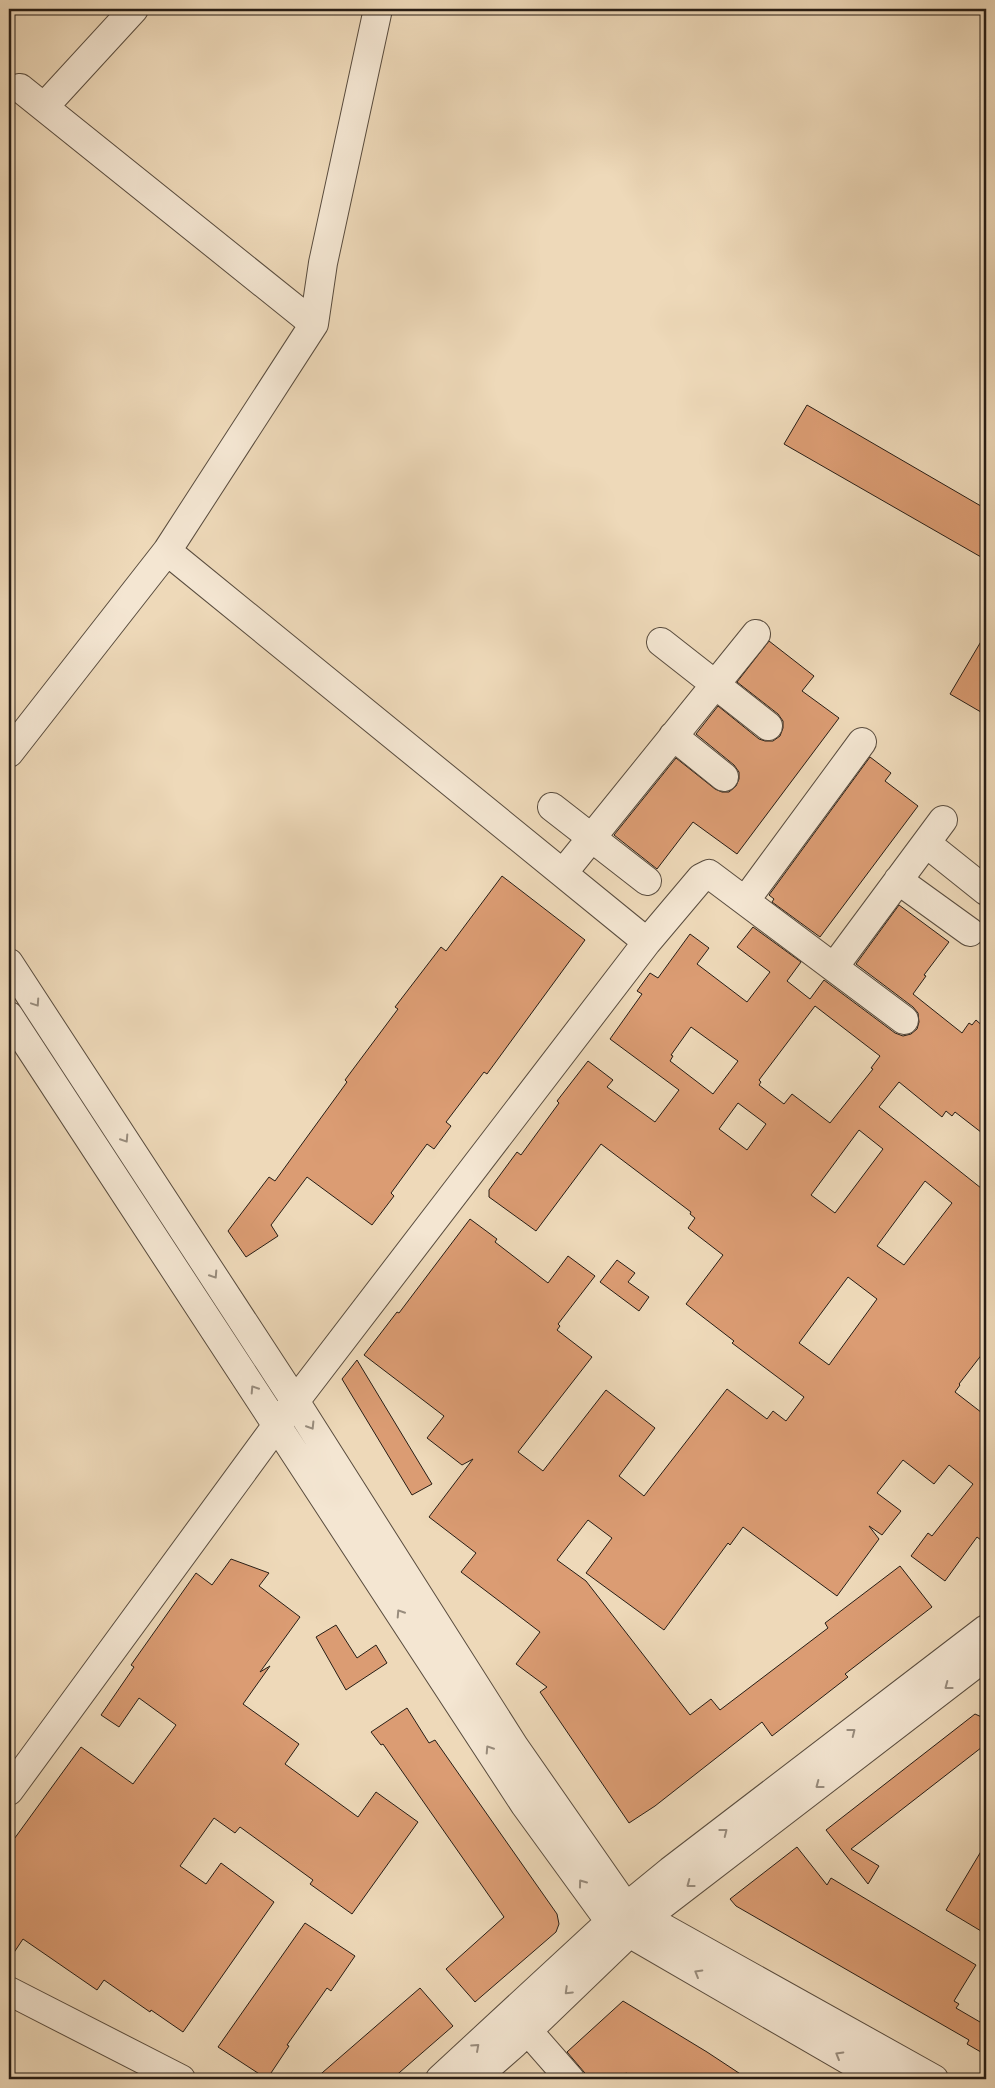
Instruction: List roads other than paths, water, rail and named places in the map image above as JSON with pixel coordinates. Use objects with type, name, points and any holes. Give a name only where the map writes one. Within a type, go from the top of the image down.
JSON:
[{"type":"street","points":[[44,108],[134,9]]},
{"type":"street","points":[[9,753],[167,551],[314,324],[323,263],[378,9]]},
{"type":"street","points":[[20,88],[314,324]]},
{"type":"street","points":[[167,551],[647,942]]},
{"type":"street","points":[[562,873],[756,634]]},
{"type":"street","points":[[661,642],[768,726]]},
{"type":"street","points":[[673,736],[724,777]]},
{"type":"street","points":[[745,901],[862,742]]},
{"type":"street","points":[[552,807],[648,882]]},
{"type":"street","points":[[834,967],[943,820]]},
{"type":"street","points":[[926,843],[986,891]]},
{"type":"street","points":[[9,1791],[295,1401],[647,942],[701,878],[709,874],[904,1020]]},
{"type":"street","points":[[898,880],[970,932]]},
{"type":"street","points":[[9,963],[295,1401],[627,1920],[934,2079]]},
{"type":"street","points":[[9,1016],[525,1805],[627,1920],[881,2079]]},
{"type":"street","points":[[440,2079],[627,1920],[986,1629]]},
{"type":"street","points":[[474,2079],[528,2030],[627,1920],[986,1656]]},
{"type":"street","points":[[9,1991],[181,2079]]},
{"type":"street","points":[[528,2030],[570,2079]]}]
